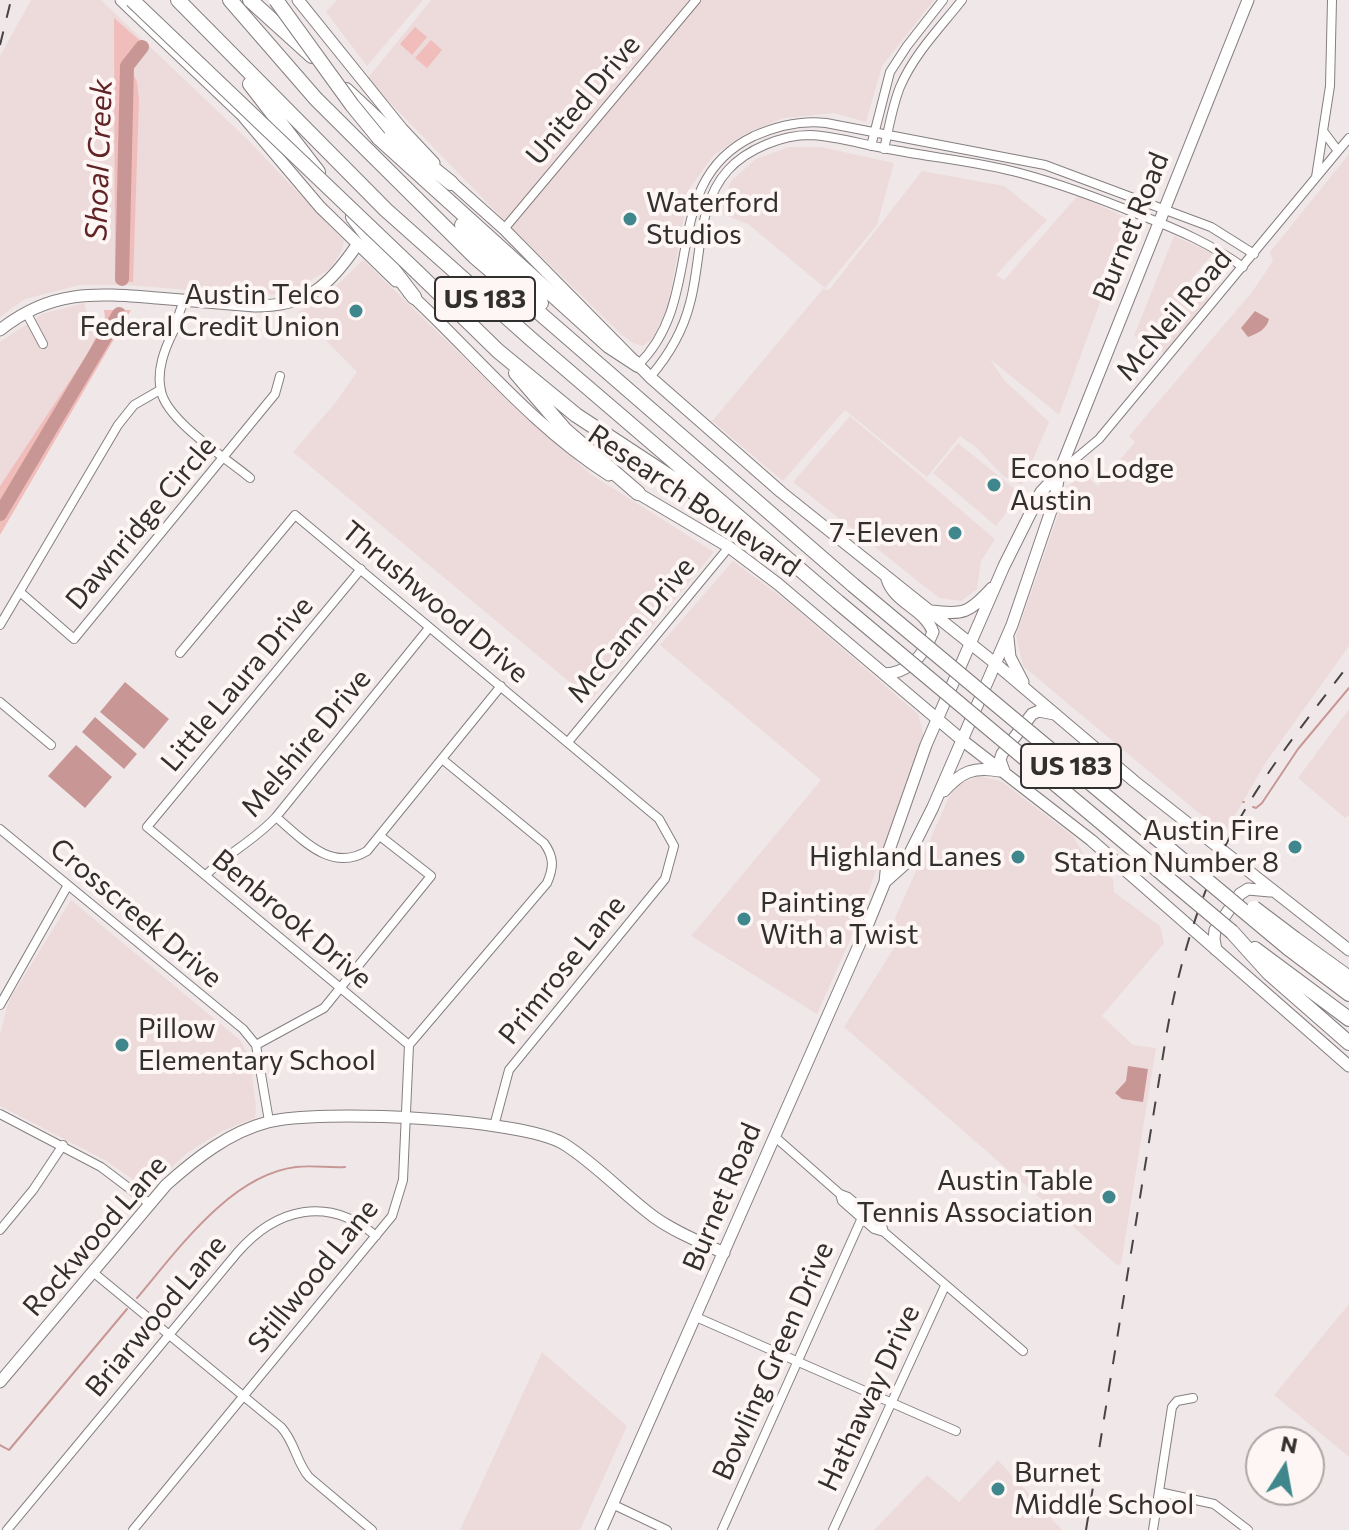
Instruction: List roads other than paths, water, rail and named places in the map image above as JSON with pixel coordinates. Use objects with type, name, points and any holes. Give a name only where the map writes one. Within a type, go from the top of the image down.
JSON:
[{"type":"highway","points":[[132,0],[498,351],[576,415],[756,533]]},
{"type":"highway","name":"US 183","points":[[178,0],[386,210],[531,339],[1272,968]]},
{"type":"highway","name":"US 183","points":[[230,0],[316,99],[475,257],[853,585],[1349,994]]},
{"type":"highway","points":[[250,0],[409,149],[451,183]]},
{"type":"highway","points":[[276,0],[379,138],[598,363]]},
{"type":"highway","points":[[227,51],[414,297]]},
{"type":"highway","points":[[379,138],[609,346],[638,365]]},
{"type":"highway","points":[[498,351],[565,430],[638,493]]},
{"type":"highway","points":[[1291,944],[1349,978]]},
{"type":"highway","points":[[1272,968],[1349,1019]]},
{"type":"highway","points":[[1272,968],[1349,1043]]},
{"type":"main road","name":"Research Boulevard","points":[[121,0],[242,115],[308,194],[357,245],[528,411],[589,462],[729,547],[778,584],[962,740],[1091,840],[1349,1066]]},
{"type":"main road","name":"Research Boulevard","points":[[298,0],[402,129],[451,183],[504,229],[650,377],[781,492],[996,664],[1146,791],[1349,950]]},
{"type":"main road","name":"Burnet Road","points":[[885,882],[904,865],[996,664],[1055,499],[1059,473],[1248,0]]},
{"type":"main road","points":[[0,330],[47,302],[83,295],[255,306],[295,301],[314,293],[331,280],[357,245]]},
{"type":"main road","name":"Burnet Road","points":[[601,1530],[885,882],[888,853],[937,719],[997,582],[1041,492],[1059,473]]},
{"type":"main road","points":[[884,674],[900,674],[909,668],[933,632],[930,623],[891,591],[886,576]]},
{"type":"main road","points":[[928,611],[965,612],[974,607],[997,582]]},
{"type":"main road","points":[[1008,633],[1010,657],[1027,690]]},
{"type":"main road","points":[[936,800],[955,778],[969,770],[1004,772],[1000,760],[1002,754],[1032,714],[1039,711],[1055,714]]},
{"type":"main road","points":[[1216,950],[1215,930],[1240,894],[1248,889],[1275,892]]},
{"type":"main road","name":"Rockwood Lane","points":[[0,1381],[150,1204],[191,1162],[233,1136],[269,1121],[328,1116],[453,1120],[541,1134],[563,1143],[658,1220],[724,1253]]},
{"type":"street","name":"United Drive","points":[[504,229],[696,0]]},
{"type":"street","points":[[871,146],[890,72],[943,0]]},
{"type":"street","points":[[884,149],[898,91],[910,66],[962,0]]},
{"type":"street","points":[[1316,177],[1330,86],[1332,0]]},
{"type":"street","points":[[638,365],[653,350],[668,323],[680,287],[694,206],[707,178],[722,158],[747,140],[793,123],[812,121],[1045,165],[1220,231],[1254,254]]},
{"type":"street","points":[[1323,131],[1338,151]]},
{"type":"street","points":[[650,377],[664,361],[685,321],[707,211],[719,183],[727,170],[761,147],[797,136],[824,137],[1017,172],[1077,190],[1158,222],[1210,245],[1243,267]]},
{"type":"street","name":"McNeil Road","points":[[1059,473],[1099,439],[1349,138]]},
{"type":"street","points":[[185,301],[179,308],[177,323],[163,358],[160,390],[180,421],[250,478]]},
{"type":"street","points":[[26,312],[43,344]]},
{"type":"street","name":"Dawnridge Circle","points":[[20,592],[74,639],[275,394],[280,376]]},
{"type":"street","points":[[0,625],[118,425],[134,405],[160,390]]},
{"type":"street","name":"Thrushwood Drive","points":[[180,653],[295,515],[659,819],[674,846]]},
{"type":"street","name":"McCann Drive","points":[[568,742],[729,547]]},
{"type":"street","name":"Little Laura Drive","points":[[147,827],[361,569]]},
{"type":"street","name":"Melshire Drive","points":[[206,875],[228,853],[258,837],[429,628]]},
{"type":"street","points":[[276,817],[318,852],[337,858],[355,858],[367,851],[380,836],[501,686]]},
{"type":"street","points":[[0,702],[51,745]]},
{"type":"street","points":[[409,1045],[547,883],[553,863],[544,843],[442,759]]},
{"type":"street","name":"Benbrook Drive","points":[[147,827],[409,1045]]},
{"type":"street","name":"Crosscreek Drive","points":[[0,829],[243,1029],[256,1045]]},
{"type":"street","points":[[269,1121],[256,1045],[324,1008],[431,876],[380,836]]},
{"type":"street","name":"Primrose Lane","points":[[494,1126],[509,1070],[665,879],[674,846]]},
{"type":"street","points":[[0,1005],[68,885]]},
{"type":"street","name":"Stillwood Lane","points":[[133,1530],[392,1216],[403,1180],[409,1045]]},
{"type":"street","points":[[0,1114],[101,1167],[150,1204]]},
{"type":"street","points":[[774,1136],[840,1194],[842,1201],[863,1214],[874,1229],[884,1232],[1023,1351]]},
{"type":"street","points":[[0,1230],[33,1190],[63,1145]]},
{"type":"street","name":"Briarwood Lane","points":[[7,1530],[251,1237],[277,1218],[311,1212],[346,1216],[376,1236]]},
{"type":"street","name":"Bowling Green Drive","points":[[722,1530],[863,1214]]},
{"type":"street","points":[[94,1273],[289,1435],[301,1468],[372,1530]]},
{"type":"street","name":"Hathaway Drive","points":[[833,1530],[945,1286]]},
{"type":"street","points":[[696,1317],[956,1431]]},
{"type":"street","points":[[1153,1530],[1172,1407],[1177,1401],[1193,1398]]},
{"type":"street","points":[[1159,1492],[1214,1504],[1248,1530]]},
{"type":"street","points":[[612,1504],[667,1530]]},
{"type":"waterway","name":"Shoal Creek","points":[[122,279],[127,66],[142,47]]},
{"type":"waterway","name":"Shoal Creek","points":[[0,514],[119,314]]},
{"type":"waterway","points":[[1253,807],[1262,803],[1298,749],[1349,688]]},
{"type":"waterway","points":[[137,1298],[187,1238],[249,1184],[272,1173],[296,1167],[345,1167]]},
{"type":"waterway","points":[[0,1445],[9,1450],[127,1309]]},
{"type":"railway","points":[[0,45],[11,0]]},
{"type":"railway","points":[[1086,1530],[1167,1031],[1187,946],[1217,864],[1243,813],[1281,755],[1349,664]]},
{"type":"place","name":"Waterford Studios","points":[[630,219]]},
{"type":"place","name":"Austin Telco Federal Credit Union","points":[[356,311]]},
{"type":"place","name":"Econo Lodge Austin","points":[[994,485]]},
{"type":"place","name":"7-Eleven","points":[[955,533]]},
{"type":"place","name":"Austin Fire Station Number 8","points":[[1295,847]]},
{"type":"place","name":"Highland Lanes","points":[[1018,857]]},
{"type":"place","name":"Painting With a Twist","points":[[744,919]]},
{"type":"place","name":"Pillow Elementary School","points":[[122,1045]]},
{"type":"place","name":"Austin Table Tennis Association","points":[[1109,1197]]},
{"type":"place","name":"Burnet Middle School","points":[[998,1489]]}]
